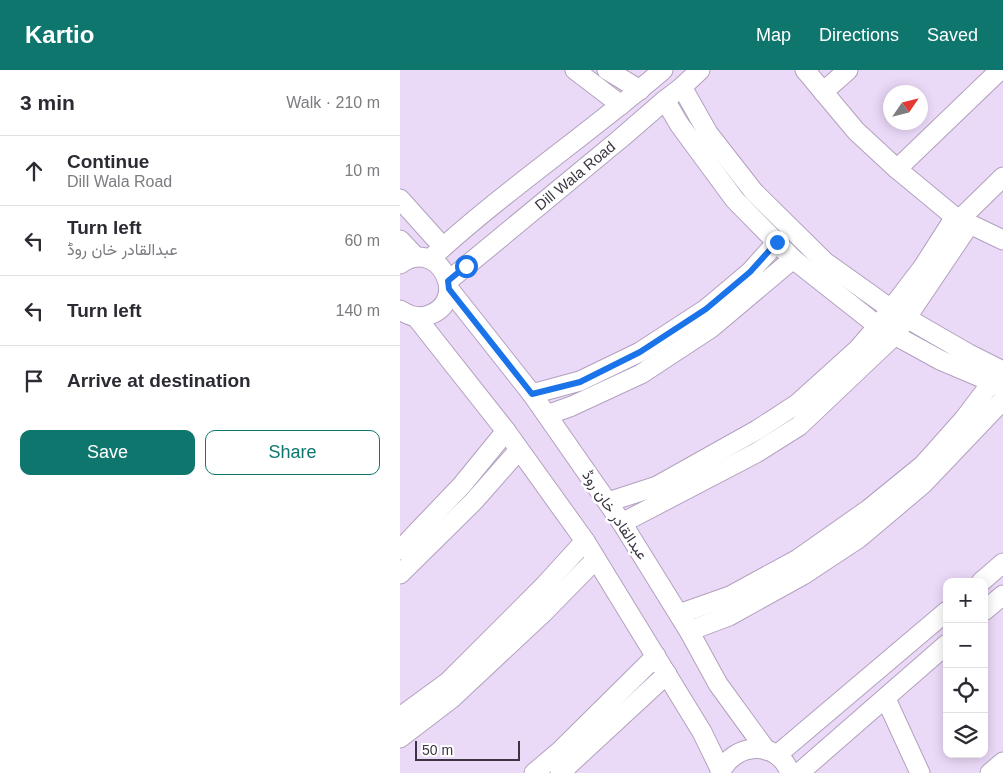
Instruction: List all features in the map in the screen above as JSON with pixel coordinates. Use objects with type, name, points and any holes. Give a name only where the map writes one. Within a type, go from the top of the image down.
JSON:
[{"type":"street","points":[[575,70],[621,105]]},
{"type":"street","points":[[607,70],[640,90]]},
{"type":"street","name":"Dill Wala Road","points":[[422,257],[621,105],[663,70]]},
{"type":"street","name":"Dill Wala Road","points":[[449,285],[700,70]]},
{"type":"street","points":[[805,70],[856,131],[897,169],[962,220],[1003,240]]},
{"type":"street","points":[[823,92],[848,70]]},
{"type":"street","points":[[897,169],[1000,70]]},
{"type":"street","points":[[682,87],[708,133],[754,192],[825,262],[899,313],[969,354],[999,381]]},
{"type":"street","points":[[665,100],[679,124],[736,200],[793,259],[878,326],[940,360],[999,381]]},
{"type":"street","points":[[622,523],[756,453],[799,426],[895,335],[899,313],[923,267],[962,220],[1003,177]]},
{"type":"street","points":[[400,199],[422,257]]},
{"type":"street","points":[[400,240],[422,257]]},
{"type":"street","points":[[532,394],[580,382],[640,352],[706,309],[750,272],[777,242]]},
{"type":"street","name":"عبدالقادر خان روڈ","points":[[422,257],[442,268],[449,285],[547,415],[622,523],[679,614],[718,684],[771,753],[784,762],[790,773]]},
{"type":"street","points":[[547,415],[572,406],[642,374],[711,328],[793,259]]},
{"type":"street","points":[[404,313],[431,315],[438,310],[447,297],[449,285]]},
{"type":"street","points":[[404,313],[506,431],[585,541],[702,732],[721,772],[732,757],[739,752],[748,749],[771,753],[943,614]]},
{"type":"street","points":[[608,502],[657,486],[757,430],[797,404],[858,349],[878,326],[899,313]]},
{"type":"street","points":[[679,614],[730,596],[798,559],[869,509],[923,465],[999,381]]},
{"type":"street","points":[[689,631],[729,616],[803,575],[859,538],[923,484],[1003,400]]},
{"type":"street","points":[[400,550],[462,485],[506,431]]},
{"type":"street","points":[[400,574],[474,501],[519,450]]},
{"type":"street","points":[[400,717],[448,682],[545,585],[585,541]]},
{"type":"street","points":[[400,738],[452,699],[544,612],[596,559]]},
{"type":"street","points":[[986,578],[1003,563]]},
{"type":"street","points":[[988,608],[1003,595]]},
{"type":"street","points":[[799,773],[943,648]]},
{"type":"street","points":[[534,773],[560,751],[656,656]]},
{"type":"street","points":[[560,773],[667,674]]},
{"type":"street","points":[[886,699],[920,773]]},
{"type":"street","points":[[990,773],[1003,762]]},
{"type":"route","points":[[466,266],[448,281],[449,289],[532,394],[580,382],[640,352],[706,309],[750,272],[777,242]]}]
